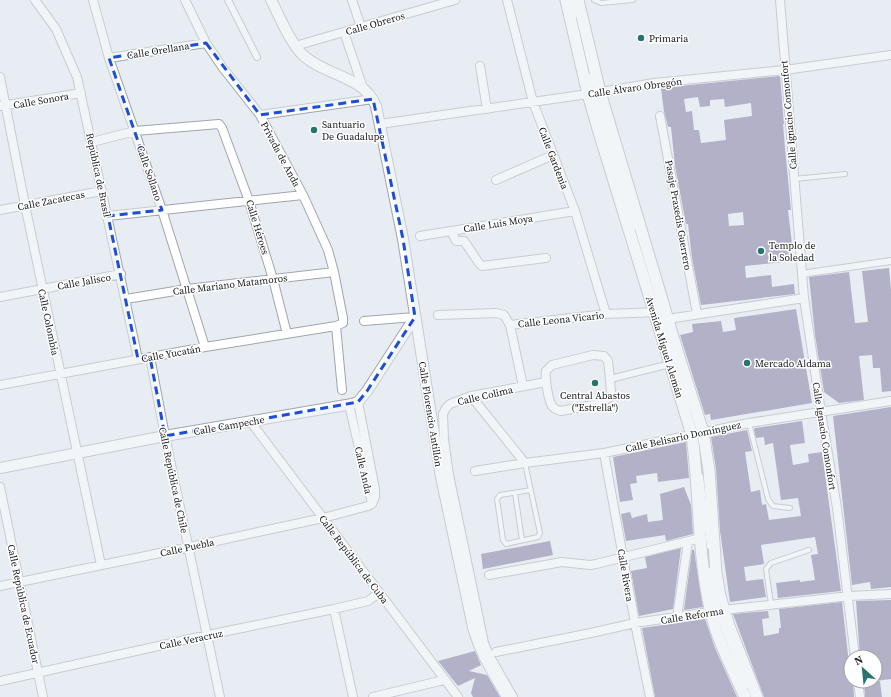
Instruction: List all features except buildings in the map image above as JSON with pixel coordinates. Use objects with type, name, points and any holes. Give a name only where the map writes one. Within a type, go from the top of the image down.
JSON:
[{"type":"main road","name":"Avenida Miguel Alemán","points":[[566,0],[709,470],[718,584],[717,632],[745,697]]},
{"type":"main road","name":"Avenida Miguel Alemán","points":[[578,0],[594,93]]},
{"type":"main road","name":"Avenida Miguel Alemán","points":[[662,313],[670,364],[697,433],[696,468],[704,576],[717,611],[756,697]]},
{"type":"street","name":"República de Brasil","points":[[35,0],[56,29],[77,78],[138,359]]},
{"type":"street","name":"Calle Sollano","points":[[93,0],[109,58],[162,210],[205,347]]},
{"type":"street","name":"Privada de Anda","points":[[185,0],[206,43],[223,68],[260,115],[303,194],[324,238],[334,272],[343,318],[339,324]]},
{"type":"street","points":[[228,0],[257,57]]},
{"type":"street","points":[[271,0],[295,46],[304,56],[316,65],[363,88],[373,99]]},
{"type":"street","points":[[352,0],[361,27]]},
{"type":"street","name":"Calle Obreros","points":[[295,46],[436,3],[455,0]]},
{"type":"street","name":"Calle Gardenia","points":[[507,0],[533,102],[575,211],[606,314]]},
{"type":"street","name":"Calle Ignacio Comonfort","points":[[780,0],[801,274],[820,412],[837,508],[854,649]]},
{"type":"street","points":[[344,32],[363,88]]},
{"type":"street","name":"Calle Orellana","points":[[109,58],[206,43]]},
{"type":"street","name":"Calle Álvaro Obregón","points":[[380,124],[654,83],[785,70],[891,55]]},
{"type":"street","points":[[480,66],[487,109]]},
{"type":"street","name":"Calle Colombia","points":[[0,78],[3,106],[101,565]]},
{"type":"street","name":"Calle Sonora","points":[[3,106],[81,93]]},
{"type":"street","points":[[260,115],[373,99]]},
{"type":"street","name":"Calle Florencio Antillón","points":[[373,99],[380,124],[403,239],[441,477],[473,627],[483,655],[507,697]]},
{"type":"street","name":"Pasaje Praxedis Guerrero","points":[[660,116],[697,314]]},
{"type":"street","name":"Calle Héroes","points":[[135,131],[219,124],[222,128],[250,201],[274,279],[287,334]]},
{"type":"street","points":[[92,142],[135,131]]},
{"type":"street","points":[[496,180],[553,155]]},
{"type":"street","name":"Calle Zacatecas","points":[[0,210],[102,191]]},
{"type":"street","points":[[108,216],[303,194]]},
{"type":"street","name":"Calle Luis Moya","points":[[420,236],[575,211]]},
{"type":"street","points":[[451,231],[456,241],[464,241],[482,266],[546,258]]},
{"type":"street","points":[[801,274],[891,261]]},
{"type":"street","name":"Calle Mariano Matamoros","points":[[126,299],[187,289],[334,272]]},
{"type":"street","name":"Calle Jalisco","points":[[0,297],[120,274]]},
{"type":"street","name":"Calle Leona Vicario","points":[[438,315],[501,314],[508,319],[510,325],[606,314],[697,314],[804,298]]},
{"type":"street","points":[[364,321],[415,317]]},
{"type":"street","points":[[353,403],[367,391],[415,317]]},
{"type":"street","points":[[339,324],[342,390]]},
{"type":"street","name":"Calle Yucatán","points":[[0,384],[339,324]]},
{"type":"street","points":[[510,325],[523,386]]},
{"type":"street","points":[[598,355],[604,356],[608,361],[610,379],[611,394],[605,401],[598,404],[561,411],[555,409],[550,403],[546,382],[546,370],[549,367],[598,355]]},
{"type":"street","name":"Calle República de Chile","points":[[150,357],[164,436],[208,635],[220,697]]},
{"type":"street","points":[[610,379],[670,364]]},
{"type":"street","name":"Calle Colima","points":[[449,475],[444,439],[443,414],[450,404],[471,396],[546,382]]},
{"type":"street","points":[[471,396],[525,463]]},
{"type":"street","name":"Calle Belisario Domínguez","points":[[475,471],[604,453],[749,423],[891,401]]},
{"type":"street","name":"Calle Campeche","points":[[0,468],[164,436],[353,403]]},
{"type":"street","name":"Calle Anda","points":[[353,403],[375,489],[376,497],[372,504]]},
{"type":"street","name":"Calle República de Cuba","points":[[250,421],[458,697]]},
{"type":"street","name":"Calle Rivera","points":[[604,453],[650,697]]},
{"type":"street","name":"Calle Florencio Antillón","points":[[449,475],[484,643],[489,655],[513,697]]},
{"type":"street","name":"Calle República de Ecuador","points":[[0,487],[43,697]]},
{"type":"street","name":"Calle Puebla","points":[[0,586],[323,518],[372,504]]},
{"type":"street","points":[[489,576],[562,562],[590,565],[701,538]]},
{"type":"street","points":[[677,617],[688,542]]},
{"type":"street","name":"Calle Veracruz","points":[[0,681],[334,609],[368,601],[379,593]]},
{"type":"street","name":"Calle Reforma","points":[[496,652],[635,623],[770,604],[848,596],[891,594]]},
{"type":"street","points":[[334,609],[353,697]]},
{"type":"street","points":[[373,697],[444,680]]},
{"type":"lane","points":[[572,0],[577,22]]},
{"type":"lane","points":[[594,0],[601,4],[633,0]]},
{"type":"lane","points":[[580,36],[588,73],[635,230]]},
{"type":"lane","points":[[794,180],[845,174]]},
{"type":"lane","points":[[639,244],[662,313]]},
{"type":"lane","points":[[749,423],[768,499],[773,506],[790,508]]},
{"type":"lane","points":[[697,433],[709,552]]},
{"type":"lane","points":[[525,463],[540,533],[538,537],[506,544],[503,540],[497,499],[500,495],[530,490]]},
{"type":"lane","points":[[515,493],[522,540]]},
{"type":"lane","points":[[770,604],[767,566],[808,550]]},
{"type":"lane","points":[[710,567],[712,588],[717,611],[727,641],[752,697]]},
{"type":"highlighted area","points":[[206,43],[260,115],[373,99],[403,239],[415,317],[367,391],[358,402],[165,436],[150,357],[138,359],[108,216],[162,210],[109,58]]},
{"type":"place","name":"Primaria","points":[[641,38]]},
{"type":"place","name":"Santuario De Guadalupe","points":[[314,130]]},
{"type":"place","name":"Templo de la Soledad","points":[[761,251]]},
{"type":"place","name":"Mercado Aldama","points":[[747,363]]},
{"type":"place","name":"Central Abastos (\"Estrella\")","points":[[595,383]]}]
